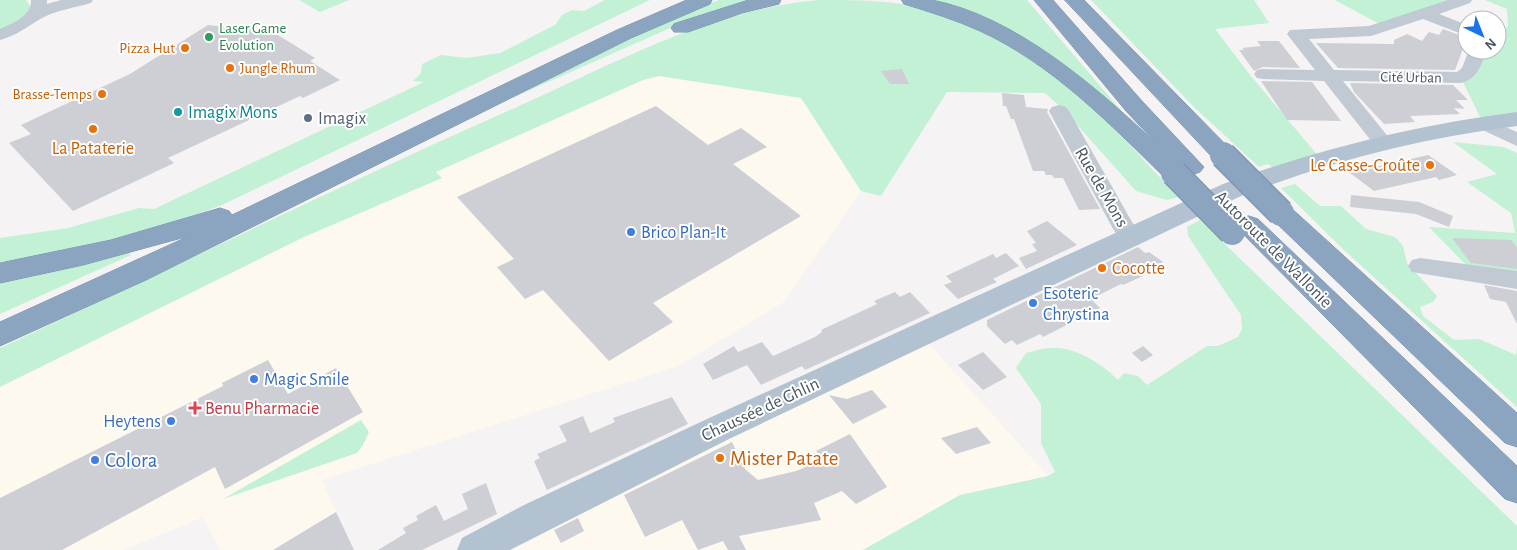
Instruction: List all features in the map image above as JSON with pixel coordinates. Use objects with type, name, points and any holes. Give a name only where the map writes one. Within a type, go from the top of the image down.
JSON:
[{"type":"highway","points":[[0,320],[243,209],[662,0]]},
{"type":"highway","points":[[575,44],[682,0]]},
{"type":"highway","points":[[0,335],[136,273],[616,38],[703,0]]},
{"type":"highway","points":[[311,188],[412,149],[654,38],[714,16],[772,0]]},
{"type":"highway","points":[[911,0],[959,14],[1005,34],[1026,46],[1076,83],[1183,170]]},
{"type":"highway","points":[[1042,0],[1134,106],[1183,170]]},
{"type":"highway","name":"Autoroute de Wallonie","points":[[1074,0],[1281,213],[1434,358],[1517,432]]},
{"type":"highway","name":"Autoroute de Wallonie","points":[[1183,170],[1241,229],[1290,268],[1517,488]]},
{"type":"highway","points":[[0,274],[72,260],[154,238],[243,209]]},
{"type":"main road","points":[[1131,236],[1278,172],[1320,158],[1483,123],[1517,119]]},
{"type":"main road","name":"Rue de Mons","points":[[1048,274],[1131,236]]},
{"type":"main road","name":"Chaussée de Ghlin","points":[[475,550],[536,517],[718,429],[1048,274]]},
{"type":"street","points":[[33,16],[38,10],[39,0]]},
{"type":"street","points":[[0,35],[33,16],[60,5],[85,0]]},
{"type":"street","points":[[1383,143],[1296,34],[1372,31],[1464,0]]},
{"type":"street","points":[[1425,14],[1457,27]]},
{"type":"street","name":"Cité Urban","points":[[1263,74],[1462,78],[1470,71],[1474,60]]},
{"type":"street","name":"Rue de Mons","points":[[1059,111],[1123,227],[1131,236]]},
{"type":"street","points":[[1483,123],[1517,140]]},
{"type":"street","points":[[1420,266],[1517,280]]},
{"type":"shaded area","points":[[659,76],[802,98],[861,191],[784,302],[678,366],[322,480],[353,550],[220,550],[203,517],[124,550],[0,550],[0,368],[128,303],[643,80]]},
{"type":"shaded area","points":[[920,334],[1048,476],[960,495],[863,550],[501,550]]},
{"type":"green space","points":[[0,0],[26,0],[31,7],[25,16],[0,31]]},
{"type":"green space","points":[[299,0],[349,0],[320,12]]},
{"type":"green space","points":[[605,0],[650,0],[222,205],[168,224],[85,247],[0,262],[0,238],[68,228],[139,208],[154,209],[424,82],[413,81],[421,73],[422,64],[441,55],[467,58],[500,53],[555,25],[562,15],[572,10],[584,11]]},
{"type":"green space","points":[[719,0],[756,0],[677,25],[471,116],[676,16]]},
{"type":"green space","points":[[819,0],[871,1],[902,4],[949,17],[993,37],[1035,62],[1087,102],[1114,128],[1178,197],[1167,200],[1136,191],[1063,109],[1045,93],[947,92],[881,196],[861,191],[801,98],[659,76],[643,80],[436,172],[442,178],[304,237],[0,387],[0,348],[390,164],[665,40],[740,14],[779,5]]},
{"type":"green space","points":[[923,0],[1027,0],[1135,127],[1065,68]]},
{"type":"green space","points":[[1091,0],[1254,0],[1269,23],[1215,29],[1250,75],[1320,158],[1278,171],[1268,164],[1259,167],[1195,108]]},
{"type":"green space","points":[[1335,0],[1464,0],[1385,27]]},
{"type":"green space","points":[[1485,0],[1517,0],[1517,119],[1483,123],[1461,78],[1472,60],[1507,60],[1507,9]]},
{"type":"green space","points":[[1453,142],[1504,147],[1517,153],[1517,272],[1467,266],[1429,227],[1515,233],[1511,213],[1467,182],[1497,174]]},
{"type":"green space","points":[[1295,184],[1320,206],[1341,206],[1366,229],[1395,237],[1403,246],[1407,263],[1437,296],[1433,302],[1420,307],[1423,316],[1454,340],[1479,339],[1516,355],[1517,347],[1517,407],[1345,251],[1281,188]]},
{"type":"green space","points":[[1200,220],[1517,526],[1517,550],[863,550],[960,495],[1048,476],[1055,472],[1041,443],[1041,404],[1016,368],[1026,353],[1047,348],[1068,350],[1087,357],[1118,380],[1124,373],[1138,376],[1147,385],[1207,346],[1218,346],[1238,337],[1242,329],[1241,315],[1188,236],[1187,227]]},
{"type":"green space","points":[[128,252],[131,255],[0,314],[0,279]]},
{"type":"green space","points":[[361,420],[369,432],[357,453],[223,499]]},
{"type":"building","points":[[208,25],[273,32],[315,58],[310,61],[340,80],[303,98],[300,96],[168,158],[174,163],[73,211],[9,143],[31,134],[21,125],[130,74]]},
{"type":"building","points":[[1443,29],[1457,34],[1457,60],[1459,60],[1455,70],[1338,68],[1316,43],[1394,44],[1394,40],[1407,34],[1422,41],[1429,32],[1439,35]]},
{"type":"building","points":[[1257,41],[1279,41],[1300,68],[1263,67],[1254,71],[1239,50],[1261,46]]},
{"type":"building","points":[[902,69],[909,84],[890,84],[881,71]]},
{"type":"building","points":[[1261,81],[1312,82],[1341,121],[1287,120]]},
{"type":"building","points":[[1350,83],[1453,85],[1468,100],[1456,100],[1465,109],[1454,108],[1460,114],[1410,116],[1415,122],[1384,124],[1354,92]]},
{"type":"building","points":[[1002,93],[1024,95],[1026,107],[1048,109],[1047,112],[1100,209],[1079,210],[1063,178],[1054,178],[1052,175],[1046,175],[1044,171],[1033,171],[1014,119],[1011,119],[1006,106],[1003,106]]},
{"type":"building","name":"Brico Plan-It","points":[[656,106],[708,145],[741,128],[767,147],[733,164],[801,216],[653,303],[673,322],[609,361],[543,290],[525,299],[497,267],[514,259],[457,197]]},
{"type":"building","points":[[1428,155],[1457,175],[1439,180],[1436,177],[1374,191],[1350,173]]},
{"type":"building","points":[[1351,195],[1419,202],[1453,216],[1449,227],[1416,214],[1350,207]]},
{"type":"building","points":[[1047,221],[1077,245],[1026,269],[1019,258],[1037,251],[1032,244],[1036,243],[1027,231]]},
{"type":"building","points":[[1452,238],[1511,240],[1517,247],[1517,269],[1471,263]]},
{"type":"building","points":[[1138,247],[1145,253],[1149,252],[1163,262],[1140,273],[1143,276],[1123,285],[1121,284],[1091,299],[1100,308],[1043,337],[1040,334],[1017,345],[1012,340],[1005,344],[987,326],[987,320]]},
{"type":"building","points":[[1006,253],[1019,266],[993,279],[997,282],[958,299],[944,285],[952,282],[946,276],[993,254],[996,258]]},
{"type":"building","points":[[1484,285],[1517,291],[1517,324],[1506,302],[1490,299]]},
{"type":"building","points":[[895,292],[900,297],[910,292],[930,313],[805,370],[802,366],[761,385],[747,365],[713,380],[703,364],[734,346],[738,352],[762,342],[773,356],[815,337],[822,332],[821,330],[877,304],[874,301]]},
{"type":"building","points":[[1143,346],[1153,355],[1142,362],[1132,353]]},
{"type":"building","points":[[983,352],[1007,377],[983,390],[958,365]]},
{"type":"building","points":[[268,360],[288,394],[336,368],[363,412],[225,489],[215,467],[62,550],[0,550],[0,498],[223,386],[222,383]]},
{"type":"building","points":[[872,390],[887,407],[853,424],[829,395],[847,399]]},
{"type":"building","points":[[672,397],[688,424],[547,490],[534,461],[540,458],[537,454],[567,441],[559,426],[583,416],[590,433],[615,422],[613,418]]},
{"type":"building","points":[[977,427],[991,443],[956,454],[941,438]]},
{"type":"building","points":[[850,434],[887,487],[856,504],[842,491],[814,503],[821,520],[739,536],[746,550],[728,550],[723,541],[698,550],[682,520],[645,537],[624,495],[732,442],[745,469],[758,480],[796,471],[824,459],[816,451]]},
{"type":"building","points":[[486,483],[497,514],[422,550],[378,550],[406,533],[403,528],[418,520],[416,516],[436,505],[444,521],[468,509],[462,494]]},
{"type":"building","points":[[336,512],[354,550],[273,550]]},
{"type":"building","points":[[578,518],[584,531],[561,543],[554,530]]},
{"type":"place","name":"Laser Game Evolution","points":[[209,37]]},
{"type":"place","name":"Pizza Hut","points":[[185,48]]},
{"type":"place","name":"Jungle Rhum","points":[[230,68]]},
{"type":"place","name":"Brasse-Temps","points":[[102,94]]},
{"type":"place","name":"Imagix Mons","points":[[178,112]]},
{"type":"place","name":"Imagix","points":[[308,118]]},
{"type":"place","name":"La Pataterie","points":[[93,129]]},
{"type":"place","name":"Le Casse-Croûte","points":[[1430,165]]},
{"type":"place","name":"Brico Plan-It","points":[[631,232]]},
{"type":"place","name":"Cocotte","points":[[1102,268]]},
{"type":"place","name":"Esoteric Chrystina","points":[[1033,303]]},
{"type":"place","name":"Magic Smile","points":[[254,379]]},
{"type":"place","name":"Benu Pharmacie","points":[[195,408]]},
{"type":"place","name":"Heytens","points":[[171,421]]},
{"type":"place","name":"Mister Patate","points":[[720,458]]},
{"type":"place","name":"Colora","points":[[95,460]]}]
